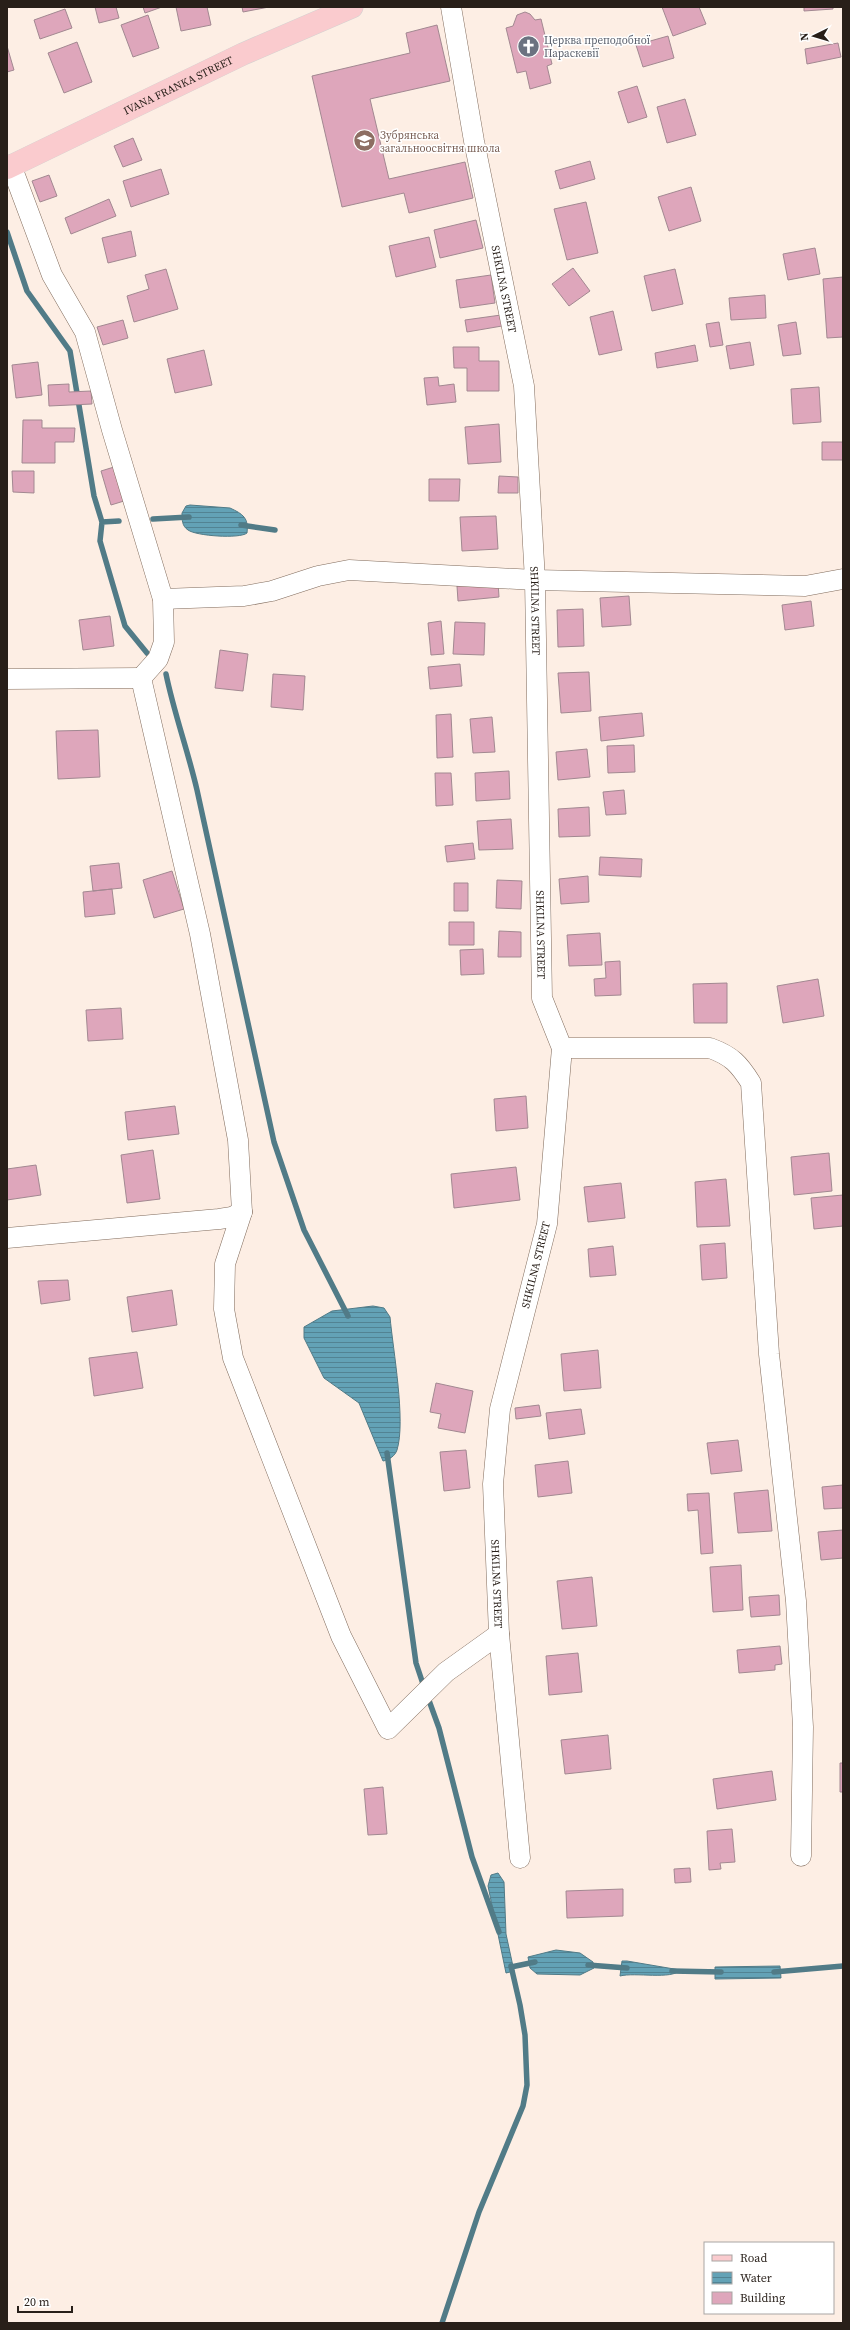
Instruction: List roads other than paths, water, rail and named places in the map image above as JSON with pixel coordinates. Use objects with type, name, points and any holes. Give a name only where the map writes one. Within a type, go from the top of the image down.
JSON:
[{"type":"main road","name":"IVANA FRANKA STREET","points":[[9,167],[243,54],[352,7]]},
{"type":"street","name":"SHKILNA STREET","points":[[451,7],[474,141],[524,386],[535,580],[542,998],[562,1048],[547,1224],[500,1409],[493,1484],[499,1634],[520,1858]]},
{"type":"street","points":[[7,679],[141,678],[158,659],[164,642],[163,599],[112,430],[85,332],[52,275],[9,167]]},
{"type":"street","points":[[163,599],[244,596],[272,591],[318,576],[349,570],[535,580],[805,586],[843,579]]},
{"type":"street","points":[[141,678],[200,934],[238,1140],[242,1212],[225,1264],[224,1309],[233,1358],[342,1636],[388,1729],[446,1672],[499,1634]]},
{"type":"street","points":[[562,1048],[710,1048],[726,1053],[740,1066],[751,1084],[769,1354],[796,1601],[803,1727],[801,1856]]},
{"type":"street","points":[[7,1238],[219,1219],[232,1217],[242,1212]]},
{"type":"water","points":[[186,506],[230,508],[235,510],[246,520],[247,533],[236,536],[218,536],[200,534],[188,530],[183,525],[182,513]]},
{"type":"water","points":[[373,1306],[384,1308],[390,1317],[400,1404],[397,1450],[392,1457],[383,1461],[359,1403],[324,1378],[304,1338],[304,1327],[332,1311]]},
{"type":"water","points":[[498,1873],[504,1882],[506,1934],[514,1971],[506,1973],[488,1886],[491,1875]]},
{"type":"water","points":[[556,1950],[580,1953],[593,1962],[594,1968],[580,1975],[537,1974],[530,1968],[528,1957]]},
{"type":"water","points":[[622,1961],[680,1970],[669,1975],[620,1976]]},
{"type":"water","points":[[780,1966],[781,1978],[715,1979],[715,1967]]},
{"type":"waterway","points":[[7,232],[27,291],[70,351],[94,496],[102,522],[100,541],[125,626],[147,653]]},
{"type":"waterway","points":[[153,519],[189,517]]},
{"type":"waterway","points":[[102,522],[119,521]]},
{"type":"waterway","points":[[241,525],[275,530]]},
{"type":"waterway","points":[[166,674],[197,790],[274,1142],[304,1230],[348,1316]]},
{"type":"waterway","points":[[387,1453],[416,1663],[424,1687]]},
{"type":"waterway","points":[[427,1695],[439,1728],[472,1857],[499,1932]]},
{"type":"waterway","points":[[511,1967],[535,1962]]},
{"type":"waterway","points":[[588,1965],[627,1968]]},
{"type":"waterway","points":[[442,2323],[479,2212],[523,2106],[527,2085],[525,2035],[511,1966]]},
{"type":"waterway","points":[[774,1972],[843,1966]]},
{"type":"waterway","points":[[672,1971],[721,1972]]},
{"type":"place","name":"Церква преподобної Параскевії","points":[[529,46]]},
{"type":"place","name":"Зубрянська загальноосвітня школа","points":[[365,141]]}]
